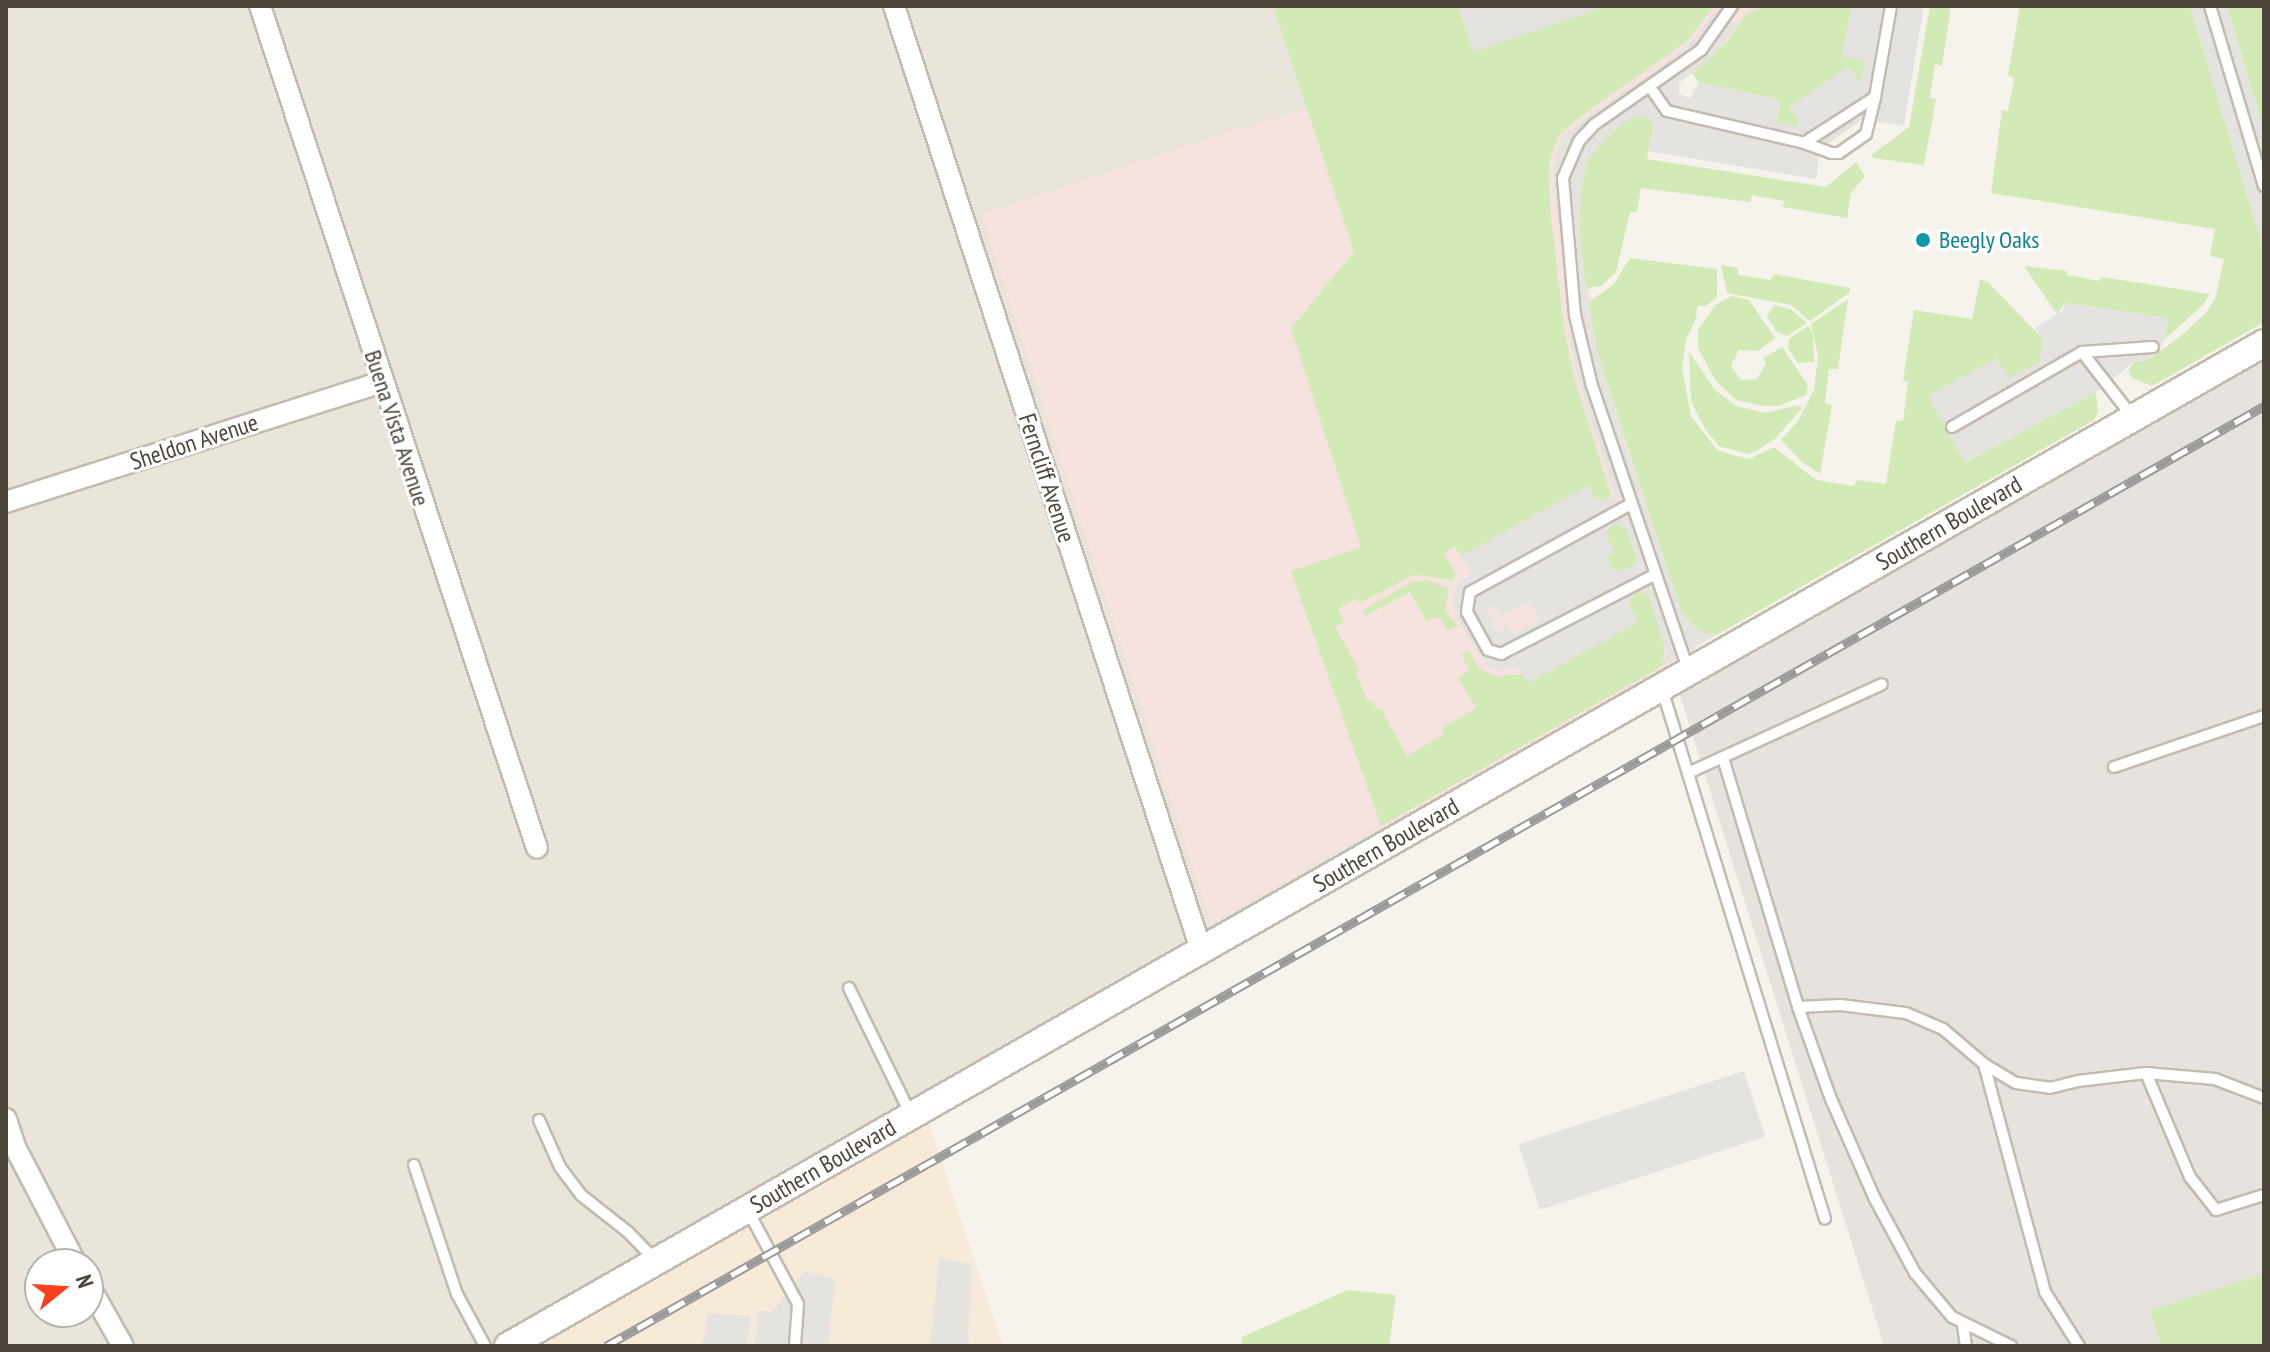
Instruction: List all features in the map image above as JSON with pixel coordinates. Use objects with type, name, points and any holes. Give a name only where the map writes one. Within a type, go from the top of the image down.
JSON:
[{"type":"street","name":"Buena Vista Avenue","points":[[260,6],[537,848]]},
{"type":"street","name":"Ferncliff Avenue","points":[[894,6],[1201,950]]},
{"type":"street","name":"Southern Boulevard","points":[[508,1346],[2264,343]]},
{"type":"street","name":"Sheldon Avenue","points":[[6,502],[382,382]]},
{"type":"street","points":[[6,1119],[11,1149],[67,1248]]},
{"type":"street","points":[[104,1312],[123,1346]]},
{"type":"lane","points":[[1688,671],[1592,386],[1575,315],[1563,178],[1579,141],[1595,124],[1701,50],[1732,6]]},
{"type":"lane","points":[[1650,87],[1667,111],[1839,153],[1866,134],[1891,6]]},
{"type":"lane","points":[[2210,6],[2264,186]]},
{"type":"lane","points":[[1804,143],[1875,97]]},
{"type":"lane","points":[[1952,427],[2082,352],[2153,347]]},
{"type":"lane","points":[[2082,352],[2133,417]]},
{"type":"lane","points":[[1631,504],[1470,592],[1467,612],[1488,650],[1501,654],[1654,575]]},
{"type":"lane","points":[[1688,773],[1882,684]]},
{"type":"lane","points":[[1661,687],[1825,1219]]},
{"type":"lane","points":[[2114,767],[2264,716]]},
{"type":"lane","points":[[1723,758],[1798,1007],[1831,1099],[1875,1199],[1915,1273],[1963,1325],[2011,1346]]},
{"type":"lane","points":[[849,988],[911,1115]]},
{"type":"lane","points":[[1798,1007],[1840,1005],[1906,1013],[1943,1029],[1984,1064],[2016,1083],[2050,1088],[2078,1081],[2146,1073],[2215,1079],[2264,1098]]},
{"type":"lane","points":[[1984,1064],[2045,1292],[2079,1346]]},
{"type":"lane","points":[[2146,1073],[2190,1177],[2216,1210],[2264,1195]]},
{"type":"lane","points":[[539,1120],[560,1167],[581,1195],[628,1232],[656,1261]]},
{"type":"lane","points":[[414,1165],[457,1294],[485,1346]]},
{"type":"lane","points":[[747,1209],[798,1304],[795,1346]]},
{"type":"lane","points":[[1963,1325],[1966,1346]]},
{"type":"shaded area","points":[[6,6],[1273,6],[1354,252],[1388,844],[508,1346],[6,1346]]},
{"type":"shaded area","points":[[1458,6],[1767,6],[1746,13],[1729,40],[1679,83],[1581,229],[1599,350],[1703,663],[1388,844],[1380,826],[1211,923],[982,215],[1473,52]]},
{"type":"shaded area","points":[[1458,6],[1605,6],[1474,52]]},
{"type":"shaded area","points":[[1852,6],[1924,6],[1904,126],[1863,119],[1820,149],[1816,179],[1648,151],[1653,125],[1647,117],[1637,115],[1616,128],[1588,159],[1582,183],[1579,230],[1597,352],[1681,611],[1695,628],[1706,634],[1718,634],[1659,668],[1666,653],[1649,595],[1636,591],[1629,603],[1638,622],[1528,683],[1521,669],[1496,670],[1490,667],[1473,648],[1454,611],[1454,595],[1460,581],[1472,574],[1461,556],[1589,485],[1593,497],[1605,501],[1613,493],[1618,503],[1577,377],[1568,328],[1553,170],[1561,139],[1585,118],[1666,63],[1695,38],[1715,11],[1738,24],[1711,58],[1679,83],[1679,94],[1690,98],[1699,82],[1780,100],[1777,122],[1797,127],[1799,120],[1790,107],[1847,67],[1861,83],[1865,62],[1842,56]],"holes":[[[1614,524],[1626,528],[1637,559],[1631,567],[1618,572],[1613,570],[1606,558],[1615,552],[1606,535],[1609,526]],[[1529,601],[1540,620],[1513,634],[1502,616]],[[1494,606],[1506,624],[1502,631],[1496,631],[1487,613]]]},
{"type":"shaded area","points":[[2190,6],[2227,6],[2264,132],[2264,251]]},
{"type":"shaded area","points":[[2065,303],[2167,318],[2165,339],[2160,350],[2148,360],[2135,361],[2096,392],[1964,462],[1928,396],[1996,358],[2009,378],[2039,362],[2043,339],[2035,328],[2063,310]]},
{"type":"shaded area","points":[[2264,343],[2264,1274],[2150,1310],[2161,1346],[1884,1346],[1675,679]]},
{"type":"shaded area","points":[[1744,1071],[1765,1137],[1540,1210],[1519,1144]]},
{"type":"shaded area","points":[[924,1108],[1003,1346],[508,1346]]},
{"type":"shaded area","points":[[939,1258],[971,1264],[968,1346],[930,1346]]},
{"type":"shaded area","points":[[805,1271],[835,1279],[828,1346],[755,1346],[759,1311],[772,1311]]},
{"type":"shaded area","points":[[707,1313],[750,1316],[747,1346],[700,1346],[705,1337]]},
{"type":"green space","points":[[1273,6],[1458,6],[1474,52],[1605,6],[1714,6],[1687,41],[1580,117],[1561,133],[1553,148],[1549,169],[1551,217],[1564,329],[1574,377],[1611,495],[1605,501],[1593,497],[1589,486],[1461,556],[1455,547],[1443,553],[1456,574],[1453,580],[1413,575],[1360,603],[1357,598],[1338,609],[1344,622],[1335,627],[1359,670],[1356,672],[1367,701],[1372,700],[1377,710],[1381,709],[1407,756],[1444,734],[1442,728],[1476,708],[1458,678],[1469,670],[1461,654],[1468,650],[1479,668],[1494,676],[1523,674],[1528,683],[1638,622],[1629,603],[1632,593],[1642,591],[1649,595],[1664,645],[1664,662],[1659,668],[1381,826],[1291,571],[1361,547],[1291,328],[1354,252]]},
{"type":"green space","points":[[1767,6],[1852,6],[1842,56],[1865,61],[1861,84],[1848,67],[1790,108],[1799,120],[1797,127],[1777,123],[1780,100],[1699,82],[1691,72],[1729,40],[1746,13]]},
{"type":"green space","points":[[1930,6],[1951,6],[1942,66],[1935,64],[1930,97],[1936,99],[1924,165],[1873,158],[1871,155],[1909,127]]},
{"type":"green space","points":[[2020,6],[2190,6],[2264,251],[2264,322],[2152,386],[2132,378],[2128,370],[2135,361],[2148,360],[2207,312],[2216,296],[2224,259],[2210,256],[2215,229],[1991,193],[2002,110],[2008,111],[2014,78],[2008,76]]},
{"type":"green space","points":[[2227,6],[2264,6],[2264,132],[2251,87]]},
{"type":"green space","points":[[1637,115],[1647,117],[1653,125],[1647,159],[1826,187],[1856,162],[1865,176],[1851,193],[1847,218],[1783,207],[1784,201],[1752,195],[1750,202],[1641,188],[1637,212],[1630,212],[1616,272],[1601,286],[1586,288],[1579,230],[1582,183],[1588,159],[1616,128]]},
{"type":"green space","points":[[1630,258],[1717,269],[1717,297],[1706,306],[1698,306],[1686,340],[1682,367],[1691,416],[1717,450],[1732,455],[1749,459],[1774,447],[1816,480],[1854,486],[1857,480],[1886,484],[1896,421],[1903,421],[1908,382],[1903,380],[1914,310],[1972,319],[1980,280],[1987,281],[2043,339],[2040,362],[2009,379],[1995,358],[1965,462],[2096,392],[2098,412],[2094,420],[1718,634],[1706,634],[1695,628],[1681,611],[1597,352],[1589,302],[1614,284]]},
{"type":"green space","points":[[1721,265],[1738,268],[1738,275],[1770,280],[1774,274],[1850,288],[1850,292],[1810,321],[1791,305],[1727,293]]},
{"type":"green space","points":[[2024,266],[2067,271],[2067,275],[2099,281],[2102,277],[2210,294],[2203,305],[2165,339],[2167,318],[2065,303],[2057,314]]},
{"type":"green space","points":[[1732,296],[1749,300],[1775,338],[1758,351],[1739,350],[1731,366],[1741,380],[1757,379],[1766,363],[1763,358],[1782,347],[1808,385],[1806,395],[1779,406],[1762,406],[1736,400],[1715,380],[1698,348],[1698,330],[1715,305]]},
{"type":"green space","points":[[1848,299],[1838,369],[1829,369],[1825,403],[1832,405],[1820,474],[1802,462],[1781,440],[1798,421],[1814,390],[1818,355],[1811,324]]},
{"type":"green space","points":[[1774,305],[1790,309],[1807,323],[1787,336],[1777,332],[1767,317]]},
{"type":"green space","points":[[1808,326],[1813,334],[1814,362],[1798,363],[1788,348],[1789,339]]},
{"type":"green space","points":[[1689,352],[1715,390],[1736,406],[1765,413],[1798,405],[1802,408],[1776,438],[1758,450],[1748,454],[1719,446],[1705,429],[1691,401]]},
{"type":"green space","points":[[1614,524],[1626,527],[1637,559],[1631,567],[1618,572],[1613,570],[1606,558],[1607,530]]},
{"type":"green space","points":[[1426,580],[1449,588],[1445,611],[1458,626],[1448,631],[1438,616],[1427,622],[1410,592],[1365,616],[1362,611],[1411,582]]},
{"type":"green space","points":[[2264,1274],[2264,1346],[2161,1346],[2150,1310]]},
{"type":"green space","points":[[1348,1290],[1396,1295],[1389,1346],[1241,1346],[1242,1337]]},
{"type":"railway","points":[[606,1346],[2264,406]]},
{"type":"place","name":"Beegly Oaks","points":[[1923,240]]}]
